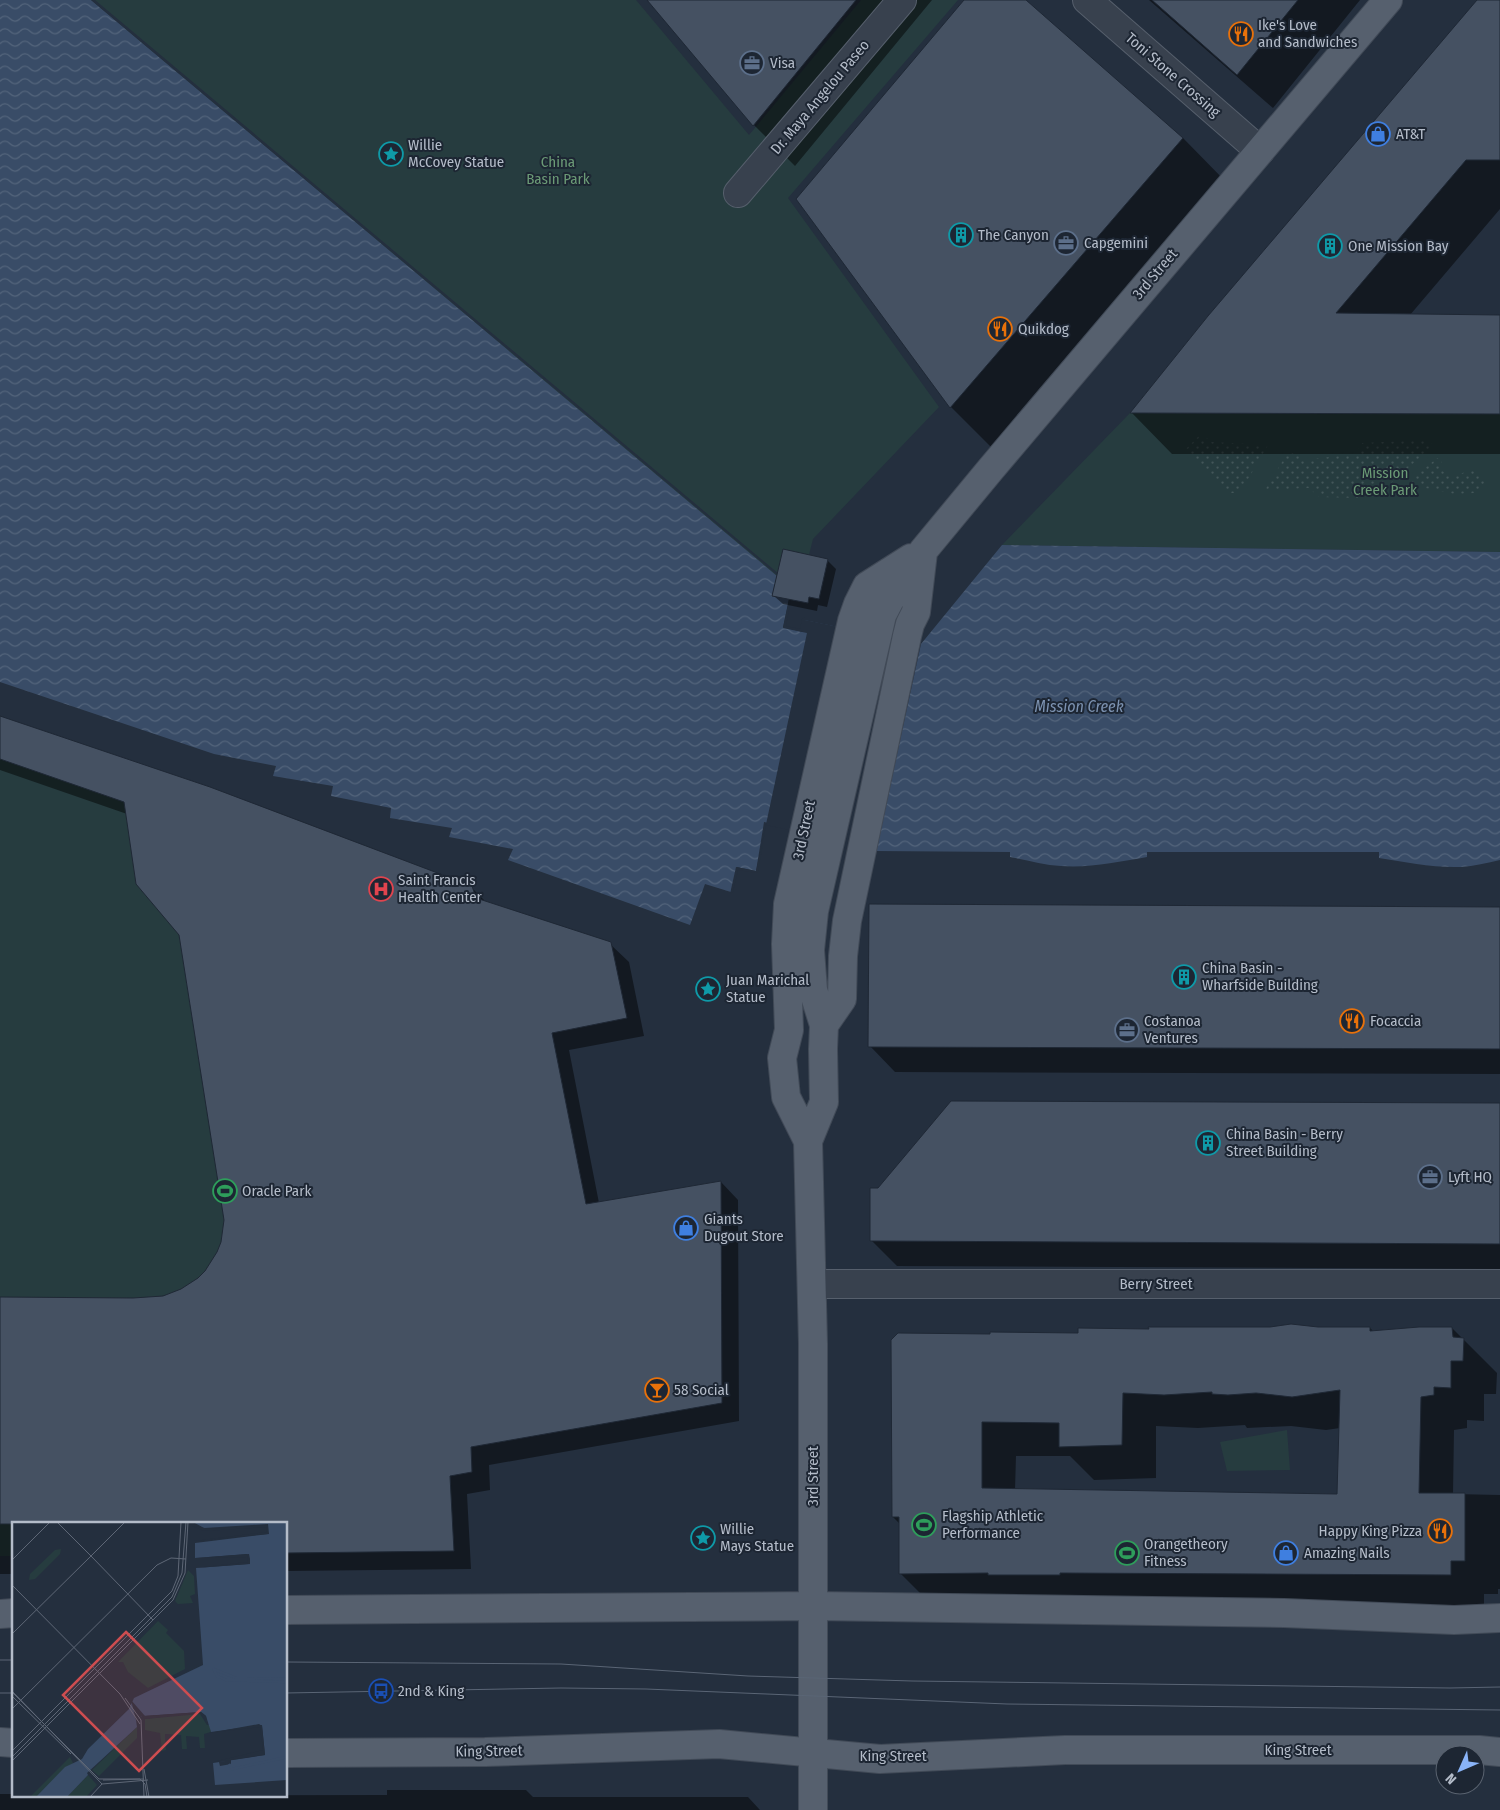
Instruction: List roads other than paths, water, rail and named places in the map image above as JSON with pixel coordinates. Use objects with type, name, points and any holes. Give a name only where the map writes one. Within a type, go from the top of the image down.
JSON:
[{"type":"main road","name":"3rd Street","points":[[814,1810],[812,1284],[808,1141],[824,1102],[824,1025],[813,990],[810,950],[814,911],[834,830],[878,627],[888,601],[923,551],[1062,383],[1388,0]]},
{"type":"main road","name":"3rd Street","points":[[808,1141],[786,1098],[782,1058],[789,1030],[786,944],[788,904],[852,621],[858,604],[867,586],[923,551]]},
{"type":"main road","points":[[824,1025],[842,999],[843,956],[847,922],[906,636],[916,612],[923,551]]},
{"type":"main road","points":[[288,1610],[814,1606],[1284,1613],[1454,1620],[1500,1618]]},
{"type":"main road","name":"King Street","points":[[288,1753],[485,1752],[719,1744],[880,1759],[1074,1750],[1479,1750],[1500,1752]]},
{"type":"street","name":"Dr. Maya Angelou Paseo","points":[[738,193],[902,0]]},
{"type":"street","name":"Toni Stone Crossing","points":[[1087,0],[1260,151]]},
{"type":"street","name":"Berry Street","points":[[812,1284],[1500,1284]]},
{"type":"water","name":"Mission Creek","points":[[0,0],[91,0],[777,576],[789,599],[783,627],[802,632],[804,620],[921,644],[1002,545],[1500,552],[1500,860],[1471,866],[1440,867],[1379,858],[1379,852],[1147,852],[1147,857],[1115,863],[1061,866],[1010,857],[1010,852],[876,851],[877,846],[764,822],[756,871],[737,867],[731,892],[705,884],[690,925],[508,860],[513,849],[449,837],[452,828],[390,818],[391,808],[331,796],[333,786],[273,776],[276,766],[214,754],[0,682]]},
{"type":"tram line","points":[[0,1660],[12,1660]]},
{"type":"tram line","points":[[288,1662],[561,1664],[748,1676],[912,1681],[1450,1688],[1500,1687]]},
{"type":"tram line","points":[[288,1693],[561,1688],[646,1689],[1007,1704],[1500,1710]]},
{"type":"tram line","points":[[0,1693],[12,1693]]},
{"type":"place","name":"Ike's Love and Sandwiches","points":[[1241,34]]},
{"type":"place","name":"Visa","points":[[752,63]]},
{"type":"place","name":"AT&T","points":[[1378,134]]},
{"type":"place","name":"Willie McCovey Statue","points":[[391,154]]},
{"type":"place","name":"The Canyon","points":[[961,235]]},
{"type":"place","name":"Capgemini","points":[[1066,243]]},
{"type":"place","name":"One Mission Bay","points":[[1330,246]]},
{"type":"place","name":"Quikdog","points":[[1000,329]]},
{"type":"place","name":"Saint Francis Health Center","points":[[381,889]]},
{"type":"place","name":"China Basin - Wharfside Building","points":[[1184,977]]},
{"type":"place","name":"Juan Marichal Statue","points":[[708,989]]},
{"type":"place","name":"Focaccia","points":[[1352,1021]]},
{"type":"place","name":"Costanoa Ventures","points":[[1127,1030]]},
{"type":"place","name":"China Basin - Berry Street Building","points":[[1208,1143]]},
{"type":"place","name":"Lyft HQ","points":[[1430,1177]]},
{"type":"place","name":"Oracle Park","points":[[225,1191]]},
{"type":"place","name":"Giants Dugout Store","points":[[686,1228]]},
{"type":"place","name":"58 Social","points":[[657,1390]]},
{"type":"place","name":"Flagship Athletic Performance","points":[[924,1525]]},
{"type":"place","name":"Happy King Pizza","points":[[1440,1531]]},
{"type":"place","name":"Willie Mays Statue","points":[[703,1538]]},
{"type":"place","name":"Orangetheory Fitness","points":[[1127,1553]]},
{"type":"place","name":"Amazing Nails","points":[[1286,1553]]},
{"type":"place","name":"2nd & King","points":[[381,1691]]},
{"type":"park label","name":"China Basin Park","points":[[558,170]]},
{"type":"park label","name":"Mission Creek Park","points":[[1385,482]]}]
